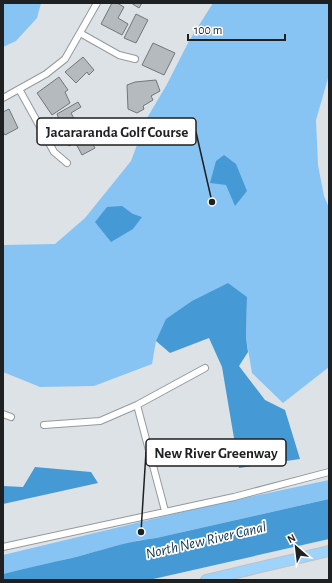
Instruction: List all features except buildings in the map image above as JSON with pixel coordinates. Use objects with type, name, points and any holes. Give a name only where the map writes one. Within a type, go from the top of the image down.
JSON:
[{"type":"main road","points":[[206,580],[329,551]]},
{"type":"street","points":[[3,98],[46,74],[65,59],[97,3]]},
{"type":"street","points":[[80,33],[119,55],[135,59]]},
{"type":"street","points":[[19,89],[54,152],[67,163]]},
{"type":"street","points":[[44,425],[100,421],[137,405],[205,368]]},
{"type":"street","points":[[137,405],[165,511]]},
{"type":"street","points":[[3,414],[11,417]]},
{"type":"street","points":[[3,547],[234,497],[329,472]]},
{"type":"shaded area","points":[[3,3],[41,3],[37,18],[16,41],[3,47]]},
{"type":"shaded area","points":[[213,3],[329,3],[329,75],[316,120],[318,165],[324,196],[329,208],[329,367],[283,403],[252,373],[246,337],[247,297],[156,341],[152,364],[94,386],[40,387],[3,372],[3,245],[55,244],[85,218],[131,161],[147,118],[166,86],[189,41]]},
{"type":"shaded area","points":[[329,480],[329,499],[156,538],[140,540],[3,574],[3,555],[207,506]]},
{"type":"water","points":[[224,155],[236,164],[247,191],[235,206],[226,185],[210,183],[216,161]]},
{"type":"water","points":[[122,206],[133,214],[142,217],[133,229],[111,242],[95,222],[107,207]]},
{"type":"water","points":[[228,283],[247,297],[246,337],[248,352],[239,366],[265,400],[285,410],[300,459],[239,468],[222,367],[209,338],[170,353],[156,341],[166,319],[192,301]]},
{"type":"water","points":[[35,467],[91,472],[98,483],[3,504],[3,486],[23,487]]},
{"type":"water","name":"North New River Canal","points":[[329,499],[329,539],[149,580],[3,580],[3,574],[145,539],[156,538]]},
{"type":"place","name":"Jacararanda Golf Course","points":[[212,202]]},
{"type":"place","name":"New River Greenway","points":[[141,532]]}]
